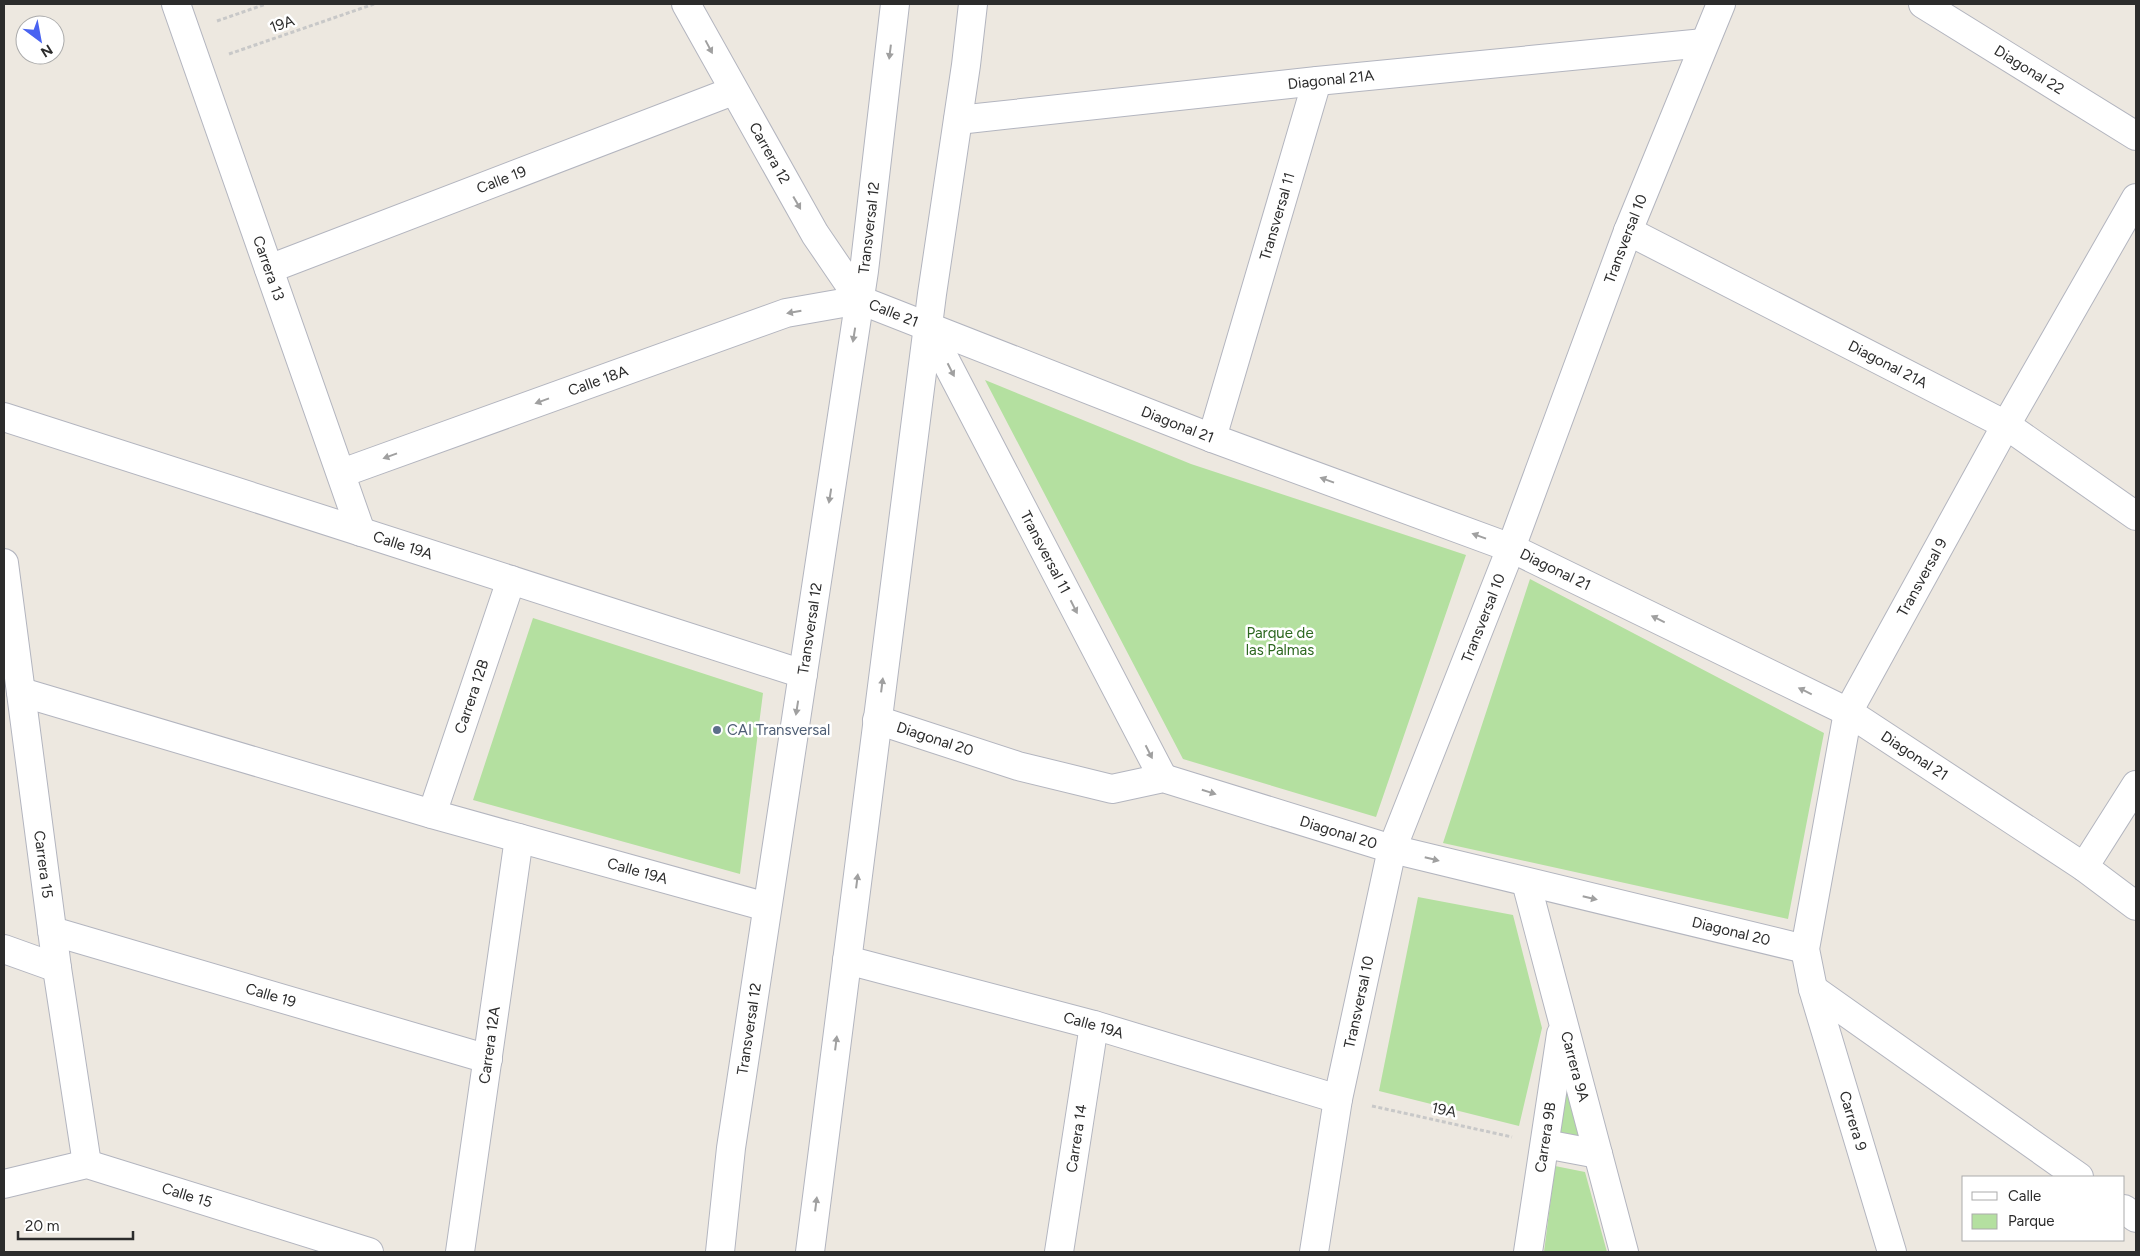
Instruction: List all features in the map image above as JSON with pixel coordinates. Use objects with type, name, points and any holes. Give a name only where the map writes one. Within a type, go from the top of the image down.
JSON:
[{"type":"street","name":"Carrera 13","points":[[176,4],[342,473],[361,532]]},
{"type":"street","name":"Carrera 12","points":[[686,4],[733,91],[815,234],[860,300]]},
{"type":"street","name":"Transversal 12","points":[[720,1252],[731,1148],[860,300],[895,4]]},
{"type":"street","points":[[810,1252],[928,327],[973,4]]},
{"type":"street","name":"Transversal 10","points":[[1314,1252],[1338,1099],[1392,849],[1511,548],[1628,231],[1721,4]]},
{"type":"street","name":"Diagonal 22","points":[[1923,4],[2136,136]]},
{"type":"street","name":"Diagonal 21A","points":[[958,120],[1316,80],[1704,43]]},
{"type":"street","name":"Transversal 11","points":[[1212,438],[1316,80]]},
{"type":"street","name":"Calle 19","points":[[269,268],[733,91]]},
{"type":"street","name":"Transversal 9","points":[[1813,989],[1805,949],[1848,712],[2006,425],[2136,198]]},
{"type":"street","name":"Diagonal 21A","points":[[1628,231],[2006,425],[2136,516]]},
{"type":"street","name":"Calle 21","points":[[860,300],[928,327]]},
{"type":"street","name":"Calle 18A","points":[[342,473],[786,313],[860,300]]},
{"type":"street","name":"Transversal 11","points":[[928,327],[1163,778]]},
{"type":"street","name":"Diagonal 21","points":[[928,327],[1212,438],[1511,548],[1848,712],[2084,867],[2136,906]]},
{"type":"street","name":"Calle 19A","points":[[4,420],[803,674]]},
{"type":"street","name":"Carrera 15","points":[[4,563],[56,968],[87,1164]]},
{"type":"street","name":"Carrera 12B","points":[[432,814],[512,580]]},
{"type":"street","name":"Calle 19A","points":[[21,692],[432,814],[767,907]]},
{"type":"street","name":"Diagonal 20","points":[[877,720],[1018,766],[1112,788],[1163,778],[1392,849],[1805,949]]},
{"type":"street","points":[[2084,867],[2136,785]]},
{"type":"street","name":"Carrera 12A","points":[[460,1252],[519,838]]},
{"type":"street","name":"Carrera 9A","points":[[1526,882],[1624,1252]]},
{"type":"street","name":"Calle 19","points":[[52,931],[488,1058]]},
{"type":"street","points":[[6,951],[56,968]]},
{"type":"street","name":"Calle 19A","points":[[847,960],[1094,1025],[1338,1099]]},
{"type":"street","points":[[1813,989],[2078,1176]]},
{"type":"street","name":"Carrera 9","points":[[1813,989],[1892,1252]]},
{"type":"street","name":"Carrera 9B","points":[[1528,1252],[1563,1023]]},
{"type":"street","name":"Carrera 14","points":[[1059,1252],[1094,1025]]},
{"type":"street","points":[[1545,1144],[1598,1154]]},
{"type":"street","points":[[4,1184],[87,1164]]},
{"type":"street","name":"Calle 15","points":[[87,1164],[370,1252]]},
{"type":"street","points":[[2125,1210],[2136,1218]]},
{"type":"path","name":"19A","points":[[186,32],[266,4]]},
{"type":"path","name":"19A","points":[[197,65],[374,4]]},
{"type":"path","name":"19A","points":[[1338,1099],[1545,1144]]},
{"type":"green space","name":"Parque de las Palmas","points":[[985,380],[1191,464],[1466,555],[1376,817],[1183,759]]},
{"type":"green space","points":[[1530,579],[1824,733],[1788,919],[1443,843]]},
{"type":"green space","points":[[533,618],[763,693],[740,874],[473,800]]},
{"type":"green space","points":[[1418,897],[1513,915],[1542,1028],[1519,1126],[1379,1091]]},
{"type":"green space","points":[[1565,1062],[1586,1145],[1555,1138]]},
{"type":"green space","points":[[1555,1166],[1585,1172],[1607,1252],[1544,1252]]},
{"type":"place","name":"CAI Transversal","points":[[717,730]]}]
